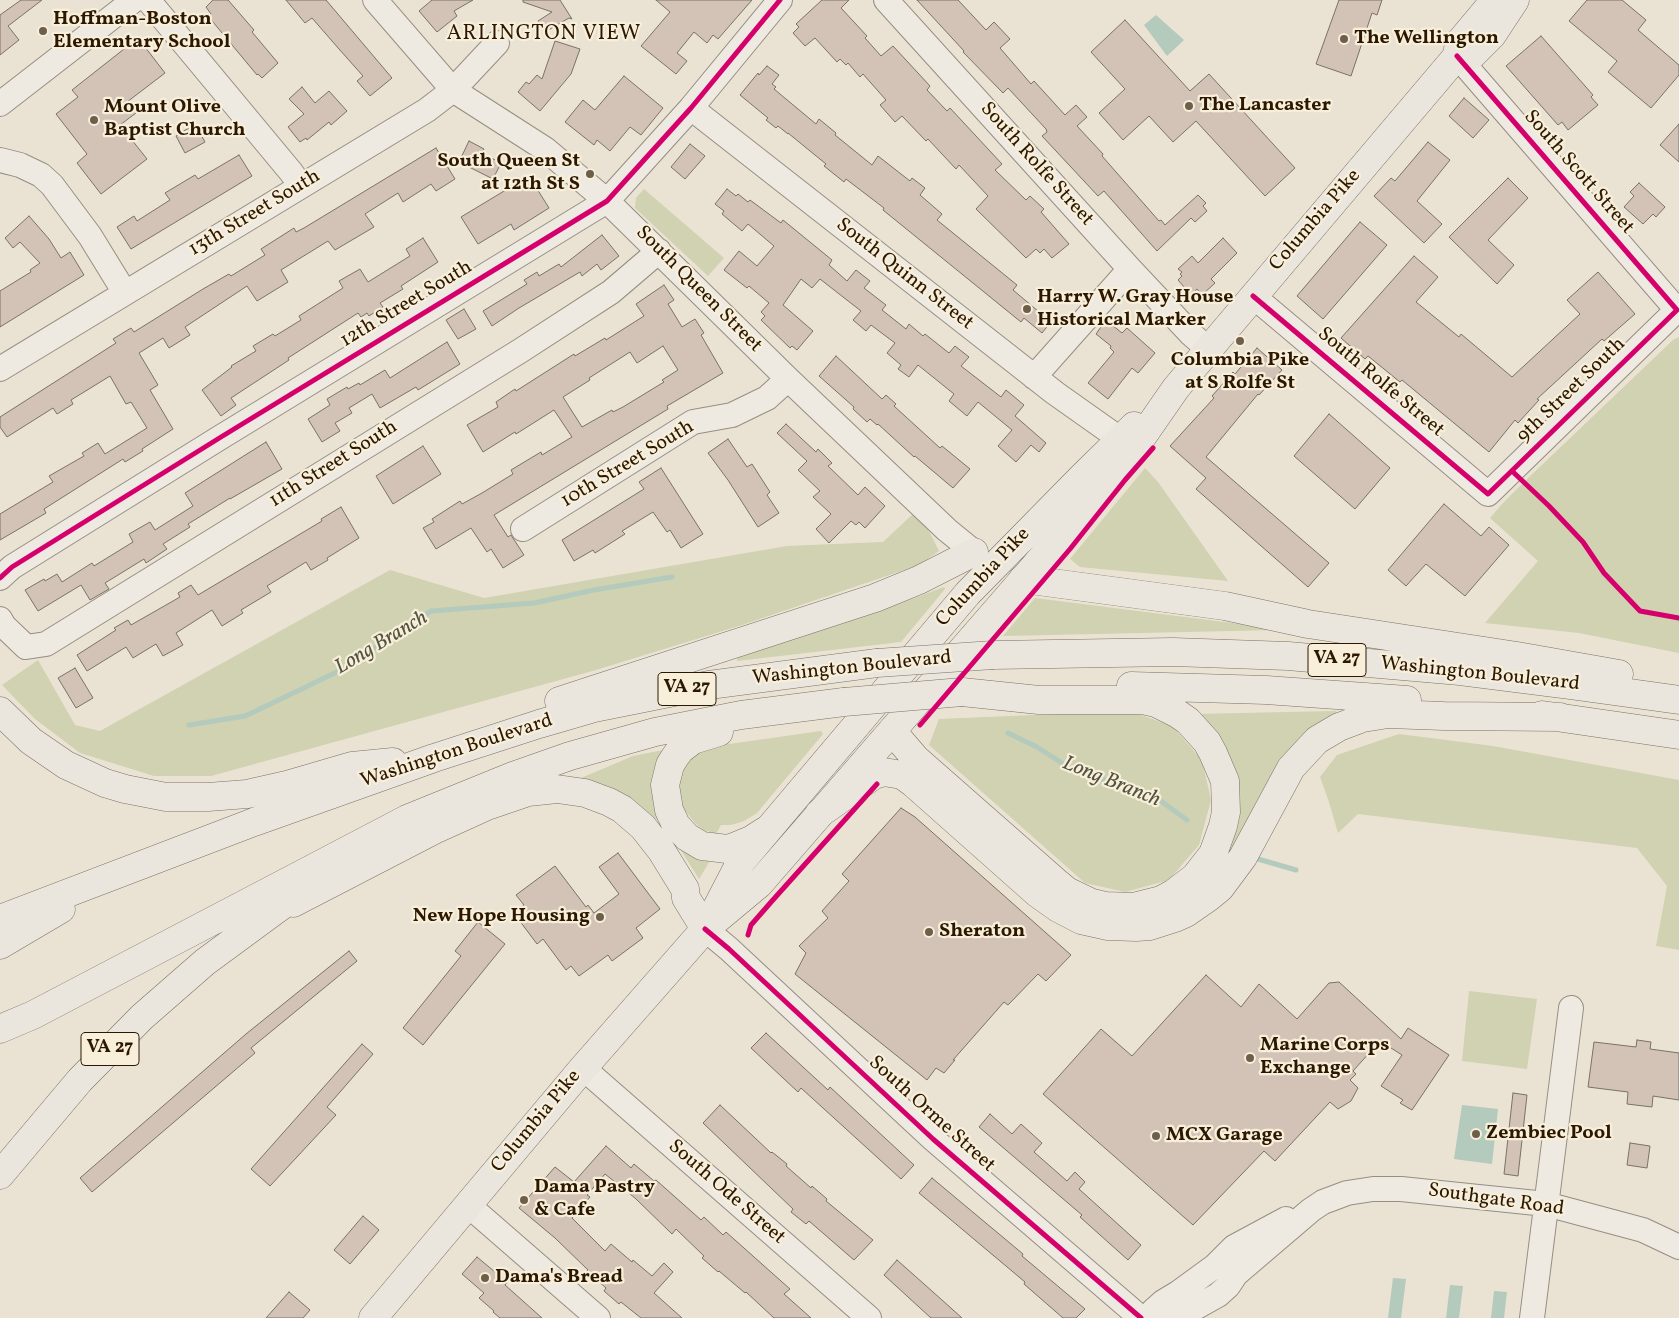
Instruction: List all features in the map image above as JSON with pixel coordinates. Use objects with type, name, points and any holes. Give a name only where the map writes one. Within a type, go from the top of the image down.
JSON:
[{"type":"main road","name":"Columbia Pike","points":[[373,1318],[583,1068],[705,929],[758,884],[1023,580],[1133,450],[1176,388],[1208,349],[1457,56],[1460,43],[1495,0]]},
{"type":"main road","name":"Columbia Pike","points":[[1457,56],[1471,56],[1492,35],[1515,0]]},
{"type":"main road","name":"Columbia Pike","points":[[705,929],[740,863],[765,831],[968,593],[984,559],[1027,519],[1082,477],[1176,388]]},
{"type":"main road","name":"South Queen Street","points":[[984,559],[1023,580],[1225,606],[1308,624],[1570,664],[1679,685]]},
{"type":"main road","points":[[500,736],[560,700],[858,604],[920,580],[984,559]]},
{"type":"main road","name":"Washington Boulevard","points":[[140,864],[434,758],[594,708],[747,680],[877,663],[993,655],[1163,652],[1288,656],[1488,674],[1679,700]]},
{"type":"main road","name":"Washington Boulevard","points":[[486,788],[544,764],[655,732],[741,715],[844,702],[962,692],[1111,686],[1266,690],[1403,699],[1500,709],[1679,735]]},
{"type":"main road","points":[[892,731],[923,766],[1056,882],[1067,891],[1092,903],[1105,906],[1133,907],[1161,900],[1179,890],[1195,877],[1213,854],[1219,840],[1224,819],[1225,781],[1213,752],[1206,742],[1188,721],[1178,714],[1156,703],[1143,700],[1039,700],[962,692]]},
{"type":"main road","points":[[765,831],[751,840],[727,849],[702,846],[687,837],[672,818],[665,794],[667,775],[675,757],[686,744],[701,737],[844,702]]},
{"type":"main road","points":[[0,712],[31,741],[66,765],[105,783],[166,797],[208,797],[247,794],[287,785],[352,766],[434,758]]},
{"type":"main road","points":[[819,814],[874,775],[884,772],[902,775],[1037,893],[1058,908],[1081,920],[1108,926],[1150,926],[1186,913],[1220,888],[1243,857],[1291,768],[1316,740],[1339,727],[1363,718],[1388,714],[1560,717]]},
{"type":"main road","points":[[0,1030],[33,1015],[407,819],[486,788]]},
{"type":"main road","name":"VA 27","points":[[0,1175],[80,1080],[142,1017],[205,962],[323,876],[368,850],[486,788]]},
{"type":"main road","points":[[267,916],[331,885],[434,830],[487,806],[528,792],[557,790],[585,793],[609,802],[622,809],[643,827],[662,850],[685,889],[686,898],[705,929]]},
{"type":"main road","points":[[0,919],[140,864]]},
{"type":"main road","name":"VA 27","points":[[0,945],[140,864]]},
{"type":"street","points":[[0,104],[134,0]]},
{"type":"street","points":[[148,0],[301,186]]},
{"type":"street","name":"South Queen Street","points":[[375,0],[453,90],[544,149],[607,201],[788,379],[947,530],[984,559]]},
{"type":"street","name":"12th Street South","points":[[0,578],[12,567],[221,436],[607,201],[691,108],[780,0]]},
{"type":"street","name":"South Rolfe Street","points":[[886,0],[1130,268],[1191,334],[1208,349]]},
{"type":"street","name":"13th Street South","points":[[0,369],[427,110],[453,90],[497,43]]},
{"type":"street","name":"South Scott Street","points":[[1457,56],[1676,310]]},
{"type":"street","name":"South Quinn Street","points":[[691,108],[1034,377],[1120,439]]},
{"type":"street","points":[[0,160],[20,165],[40,175],[52,184],[90,236],[125,294]]},
{"type":"street","name":"11th Street South","points":[[2,623],[26,647],[46,644],[520,351],[611,292],[659,251]]},
{"type":"street","points":[[1034,377],[1130,268]]},
{"type":"street","name":"South Rolfe Street","points":[[1253,296],[1488,494]]},
{"type":"street","name":"9th Street South","points":[[1488,494],[1676,310]]},
{"type":"street","name":"10th Street South","points":[[523,529],[693,422],[732,415],[766,398],[788,379]]},
{"type":"street","name":"South Orme Street","points":[[705,929],[933,1138],[1141,1318]]},
{"type":"street","points":[[1532,1318],[1571,1008]]},
{"type":"street","name":"South Ode Street","points":[[583,1068],[869,1318]]},
{"type":"street","name":"Southgate Road","points":[[1165,1318],[1193,1309],[1218,1295],[1228,1286],[1236,1274],[1311,1210],[1324,1202],[1347,1193],[1373,1189],[1401,1189],[1546,1204],[1642,1230],[1679,1247]]},
{"type":"street","points":[[468,1204],[598,1318]]},
{"type":"street","name":"Southgate Road","points":[[1149,1318],[1153,1311],[1163,1302],[1216,1266],[1234,1247],[1287,1218],[1311,1210]]},
{"type":"shaded area","points":[[1156,15],[1184,40],[1167,56],[1144,25]]},
{"type":"shaded area","points":[[644,189],[724,258],[708,276],[635,208],[636,198]]},
{"type":"shaded area","points":[[1679,337],[1679,653],[1579,633],[1485,623],[1538,561],[1490,518],[1524,482],[1673,340]]},
{"type":"shaded area","points":[[1145,468],[1158,482],[1228,581],[1080,567],[1070,559]]},
{"type":"shaded area","points":[[914,513],[929,531],[939,551],[919,565],[742,625],[596,670],[211,776],[154,776],[80,753],[35,719],[2,685],[38,660],[75,725],[100,731],[390,570],[484,598],[787,546],[883,542]]},
{"type":"shaded area","points":[[944,587],[945,589],[901,642],[737,661],[737,656],[893,606]]},
{"type":"shaded area","points":[[1035,598],[1256,626],[1277,630],[1003,636]]},
{"type":"shaded area","points":[[1130,711],[1172,726],[1202,760],[1211,800],[1199,845],[1169,880],[1125,892],[1085,883],[929,745],[939,719]]},
{"type":"shaded area","points":[[1336,711],[1336,719],[1213,887],[1231,832],[1195,714]]},
{"type":"shaded area","points":[[821,731],[823,734],[757,813],[744,821],[731,825],[721,825],[716,834],[704,830],[695,823],[680,804],[678,781],[682,769],[689,758],[708,747]]},
{"type":"shaded area","points":[[1399,734],[1493,746],[1679,780],[1679,950],[1656,946],[1667,886],[1637,848],[1358,814],[1338,833],[1320,777],[1337,755]]},
{"type":"shaded area","points":[[673,748],[661,823],[632,799],[610,787],[581,778],[633,756]]},
{"type":"shaded area","points":[[672,836],[711,859],[699,879]]},
{"type":"shaded area","points":[[1469,991],[1537,999],[1527,1069],[1462,1061]]},
{"type":"shaded area","name":"Zembiec Pool","points":[[1462,1105],[1498,1109],[1492,1164],[1454,1159]]},
{"type":"shaded area","points":[[1393,1278],[1406,1279],[1401,1318],[1388,1318]]},
{"type":"shaded area","points":[[1450,1285],[1463,1286],[1459,1318],[1446,1318]]},
{"type":"shaded area","points":[[1494,1291],[1507,1292],[1504,1318],[1491,1318]]},
{"type":"building","points":[[21,0],[42,0],[8,26],[19,40],[0,55],[0,15]]},
{"type":"building","points":[[213,0],[228,0],[254,30],[252,32],[278,63],[262,78],[257,75],[208,16],[211,14],[206,7]]},
{"type":"building","points":[[286,0],[326,0],[392,78],[370,96],[357,81],[363,76],[312,18],[305,23]]},
{"type":"building","points":[[432,0],[473,0],[454,11],[457,16],[437,32],[419,11]]},
{"type":"building","points":[[523,0],[560,0],[572,19],[569,18],[545,32],[538,21],[552,12],[523,2]]},
{"type":"building","points":[[656,0],[752,0],[718,39],[713,35],[707,43],[694,32],[677,53],[687,61],[676,74],[641,46],[670,12]]},
{"type":"building","points":[[822,0],[849,0],[841,8],[867,36],[865,38],[881,56],[893,46],[930,86],[927,90],[947,111],[950,108],[1002,164],[995,170],[1026,200],[1030,196],[1044,209],[1041,212],[1069,244],[1052,258],[1044,249],[1040,253],[1036,249],[1026,258],[976,209],[988,196],[959,165],[956,169],[928,139],[926,141],[902,116],[895,122],[880,105],[886,100],[863,74],[860,77],[848,63],[846,65],[840,59],[837,62],[815,38],[805,46],[793,33],[799,27],[796,24]]},
{"type":"building","points":[[917,0],[958,0],[986,30],[994,22],[1010,39],[1000,48],[1031,84],[1034,81],[1065,115],[1076,105],[1087,117],[1077,126],[1159,221],[1161,220],[1165,225],[1198,195],[1206,203],[1203,206],[1207,211],[1195,222],[1191,218],[1157,251],[1104,191],[1098,196],[1042,136],[1047,132],[1046,129],[1008,88],[1003,93],[963,52]]},
{"type":"building","name":"The Wellington","points":[[1339,0],[1382,0],[1377,15],[1372,13],[1351,76],[1316,64]]},
{"type":"building","points":[[1587,0],[1622,0],[1646,20],[1638,30],[1679,65],[1679,75],[1651,108],[1608,72],[1617,61],[1569,21]]},
{"type":"building","name":"The Lancaster","points":[[1125,20],[1190,91],[1209,74],[1295,168],[1265,196],[1196,121],[1173,142],[1149,116],[1123,140],[1099,113],[1125,89],[1091,52]]},
{"type":"building","points":[[1541,36],[1593,95],[1591,97],[1598,105],[1568,130],[1562,122],[1558,125],[1506,66]]},
{"type":"building","name":"Mount Olive Baptist Church","points":[[138,38],[165,73],[127,102],[136,113],[120,125],[147,159],[101,194],[77,163],[87,154],[56,114],[78,97],[72,90]]},
{"type":"building","points":[[555,41],[580,49],[571,74],[540,111],[518,92],[526,82],[529,84],[537,75],[542,79]]},
{"type":"building","points":[[767,66],[779,75],[772,84],[776,87],[774,89],[816,124],[819,119],[836,133],[835,135],[872,165],[878,156],[910,181],[912,178],[925,188],[920,195],[942,214],[937,220],[1017,285],[1013,290],[1051,322],[1042,333],[1024,318],[1021,322],[883,210],[884,208],[846,179],[844,182],[824,166],[826,164],[788,133],[778,126],[776,128],[766,120],[768,118],[740,95],[758,73],[759,75]]},
{"type":"building","points":[[624,76],[663,108],[641,135],[630,127],[610,151],[597,140],[594,145],[565,122],[583,100],[595,110]]},
{"type":"building","points":[[302,87],[315,103],[329,91],[347,111],[331,125],[329,122],[307,140],[306,138],[300,142],[288,127],[304,114],[289,99]]},
{"type":"building","points":[[1464,98],[1489,120],[1473,138],[1449,116]]},
{"type":"building","points":[[195,124],[205,142],[185,153],[176,136]]},
{"type":"building","points":[[1679,124],[1679,162],[1660,145]]},
{"type":"building","points":[[469,141],[484,149],[482,153],[501,163],[493,179],[459,162]]},
{"type":"building","points":[[1428,142],[1450,160],[1417,201],[1442,224],[1424,243],[1374,196],[1391,178],[1395,181]]},
{"type":"building","points":[[690,144],[705,156],[685,179],[671,167]]},
{"type":"building","points":[[436,148],[455,179],[436,191],[431,184],[403,202],[398,193],[365,214],[374,227],[335,250],[328,241],[281,270],[288,282],[257,301],[247,286],[185,327],[190,335],[169,348],[163,338],[139,353],[158,385],[150,390],[173,429],[142,449],[143,451],[125,462],[123,459],[44,509],[46,513],[0,540],[0,514],[53,482],[49,476],[84,456],[82,453],[98,443],[105,454],[147,428],[131,402],[126,404],[110,376],[71,400],[73,404],[57,414],[53,408],[7,437],[0,427],[0,417],[116,343],[113,339],[131,328],[134,332],[203,289],[229,274],[231,276],[265,255],[261,249],[294,228],[296,232],[304,228]]},
{"type":"building","points":[[239,155],[252,176],[131,249],[117,227],[134,216],[137,221],[170,200],[165,193],[195,175],[198,179]]},
{"type":"building","points":[[529,176],[549,208],[514,230],[511,224],[478,244],[461,217]]},
{"type":"building","points":[[1508,178],[1528,198],[1488,240],[1514,265],[1497,284],[1449,237]]},
{"type":"building","points":[[1639,183],[1665,207],[1656,217],[1653,214],[1643,224],[1624,207],[1634,196],[1630,192]]},
{"type":"building","points":[[727,189],[736,196],[738,194],[748,202],[750,200],[781,223],[783,220],[832,260],[829,265],[847,281],[856,270],[870,281],[864,288],[886,305],[882,310],[906,329],[909,324],[949,353],[955,346],[969,357],[961,366],[1001,397],[1006,390],[1024,405],[1015,416],[1046,443],[1039,452],[1031,445],[1016,462],[998,446],[1012,430],[978,402],[967,416],[949,401],[954,394],[918,365],[909,377],[898,369],[901,365],[887,353],[895,343],[871,325],[866,331],[853,320],[861,311],[820,279],[812,288],[801,279],[783,305],[813,331],[797,350],[792,346],[790,348],[761,320],[765,316],[761,312],[769,303],[749,286],[747,288],[724,270],[739,251],[757,266],[774,246],[748,224],[742,231],[722,214],[724,211],[715,204]]},
{"type":"building","points":[[29,216],[49,239],[61,258],[70,252],[84,275],[0,327],[0,291],[31,272],[30,270],[40,263],[20,242],[13,248],[5,238]]},
{"type":"building","points":[[1360,222],[1387,245],[1323,319],[1297,296]]},
{"type":"building","points":[[602,235],[619,256],[601,270],[597,264],[582,276],[580,272],[492,326],[483,311],[527,284],[524,280],[537,272],[539,276],[559,264],[561,267]]},
{"type":"building","points":[[423,238],[438,262],[401,286],[403,289],[380,303],[383,307],[369,316],[367,313],[361,317],[358,313],[288,358],[289,360],[231,398],[236,405],[221,416],[202,390],[231,366],[256,351],[253,346],[273,334],[275,336],[301,320],[299,316],[343,288],[339,281],[360,269],[368,282],[410,256],[406,249]]},
{"type":"building","points":[[1223,238],[1237,253],[1211,279],[1215,283],[1202,295],[1197,289],[1191,295],[1178,280],[1182,276],[1180,274],[1182,272],[1178,269],[1192,256],[1198,263]]},
{"type":"building","points":[[1414,256],[1438,277],[1416,302],[1459,337],[1461,334],[1512,377],[1580,314],[1567,300],[1598,272],[1635,314],[1604,341],[1602,339],[1537,399],[1539,400],[1518,423],[1515,420],[1489,452],[1402,380],[1400,382],[1368,356],[1365,359],[1341,338]]},
{"type":"building","points":[[664,285],[674,300],[668,304],[682,327],[695,319],[704,333],[701,335],[723,373],[667,406],[668,409],[494,515],[508,537],[511,535],[524,555],[503,568],[491,549],[487,552],[471,528],[436,549],[423,528],[434,522],[432,519],[460,501],[462,504],[482,493],[513,474],[511,470],[541,452],[542,455],[572,437],[554,410],[483,452],[467,425],[498,407],[496,402],[515,389],[516,391],[574,354],[575,356],[605,338],[606,340],[644,316],[636,304]],"holes":[[[663,346],[678,370],[662,380],[664,382],[623,407],[613,412],[612,410],[582,427],[563,397],[630,352],[637,363]]]},
{"type":"building","points":[[464,309],[476,329],[458,339],[446,320]]},
{"type":"building","points":[[1106,320],[1122,333],[1127,328],[1155,353],[1138,373],[1132,368],[1108,399],[1088,383],[1114,352],[1110,348],[1111,346],[1096,334]]},
{"type":"building","points":[[447,342],[460,364],[418,390],[416,387],[380,408],[372,394],[349,408],[352,413],[335,423],[340,431],[322,442],[308,419],[330,405],[327,399],[347,387],[348,389],[359,383],[360,385],[385,370],[390,378]]},
{"type":"building","points":[[1257,348],[1282,370],[1258,394],[1206,457],[1329,563],[1308,587],[1196,489],[1206,478],[1170,446],[1214,398],[1212,396],[1233,372],[1235,374]]},
{"type":"building","points":[[836,356],[882,399],[886,395],[896,404],[894,406],[940,448],[942,446],[970,469],[953,488],[914,457],[878,424],[870,419],[867,422],[853,409],[854,407],[819,376]]},
{"type":"building","points":[[1329,414],[1390,468],[1355,509],[1294,456]]},
{"type":"building","points":[[786,424],[816,452],[818,449],[832,463],[828,466],[858,495],[865,487],[885,506],[865,528],[859,522],[856,525],[851,521],[829,543],[816,529],[831,514],[813,497],[820,491],[798,470],[807,461],[777,433]]},
{"type":"building","points":[[728,439],[747,467],[752,464],[770,492],[767,495],[779,513],[758,527],[708,453]]},
{"type":"building","points":[[266,442],[282,469],[188,524],[190,527],[163,544],[167,549],[146,563],[144,559],[105,583],[109,589],[90,600],[81,585],[38,611],[25,590],[57,574],[62,582],[92,563],[94,566],[133,542],[129,534],[150,522],[155,530],[193,506],[185,493]]},
{"type":"building","points":[[423,446],[441,474],[393,504],[376,476]]},
{"type":"building","points":[[661,468],[703,534],[681,548],[670,530],[667,532],[653,512],[622,531],[625,534],[595,553],[593,550],[574,561],[562,540],[644,489],[639,482]]},
{"type":"building","points":[[1444,504],[1481,536],[1489,527],[1509,545],[1465,596],[1426,564],[1406,586],[1388,570]]},
{"type":"building","points":[[341,507],[359,538],[311,570],[306,562],[267,586],[271,592],[241,610],[243,613],[222,626],[212,610],[176,633],[183,645],[163,656],[156,644],[133,658],[126,647],[87,671],[77,655],[128,620],[131,625],[180,597],[178,593],[191,585],[198,595],[322,521],[321,519]]},
{"type":"building","points":[[75,668],[93,698],[76,708],[58,678]]},
{"type":"building","name":"Sheraton","points":[[901,808],[915,817],[1071,955],[1046,981],[1038,974],[1008,1005],[1004,1002],[953,1060],[955,1060],[944,1073],[936,1068],[927,1080],[795,974],[806,953],[799,946],[828,918],[822,911],[849,881],[842,874]]},
{"type":"building","name":"New Hope Housing","points":[[618,853],[660,909],[636,928],[643,938],[612,961],[608,955],[579,976],[571,966],[566,970],[543,939],[537,944],[516,916],[516,911],[524,905],[516,895],[555,866],[586,907],[588,905],[594,913],[619,894],[599,867]]},
{"type":"building","points":[[478,922],[505,944],[423,1045],[403,1028],[461,956],[455,951]]},
{"type":"building","points":[[349,951],[357,961],[251,1048],[255,1053],[92,1192],[80,1178],[246,1034]]},
{"type":"building","points":[[1206,975],[1241,1007],[1259,984],[1297,1019],[1329,983],[1339,982],[1401,1039],[1408,1028],[1449,1055],[1412,1110],[1400,1103],[1403,1100],[1381,1086],[1402,1055],[1380,1041],[1353,1071],[1356,1074],[1350,1080],[1358,1088],[1351,1101],[1338,1109],[1330,1102],[1275,1161],[1264,1151],[1193,1225],[1043,1094],[1101,1029],[1132,1056]]},
{"type":"building","points":[[766,1033],[828,1090],[830,1087],[914,1165],[901,1179],[801,1088],[798,1092],[751,1048]]},
{"type":"building","points":[[1637,1040],[1651,1042],[1650,1049],[1679,1053],[1679,1100],[1653,1096],[1652,1107],[1627,1104],[1628,1092],[1588,1087],[1594,1042],[1636,1047]]},
{"type":"building","points":[[362,1044],[373,1054],[327,1107],[336,1115],[270,1186],[251,1169]]},
{"type":"building","points":[[1513,1093],[1527,1095],[1518,1176],[1504,1174]]},
{"type":"building","points":[[720,1105],[771,1153],[787,1164],[786,1166],[811,1188],[812,1186],[827,1199],[826,1201],[873,1240],[854,1260],[809,1221],[806,1224],[791,1212],[793,1209],[703,1123]]},
{"type":"building","points":[[990,1114],[1012,1134],[1021,1124],[1042,1143],[1034,1152],[1067,1181],[1075,1172],[1085,1182],[1079,1189],[1141,1245],[1128,1260],[1080,1217],[1082,1215],[979,1127]]},
{"type":"building","points":[[1630,1143],[1650,1146],[1647,1168],[1627,1165]]},
{"type":"building","points":[[606,1146],[631,1168],[634,1164],[654,1181],[656,1180],[701,1220],[704,1217],[723,1235],[726,1232],[790,1289],[784,1294],[811,1318],[774,1318],[746,1292],[702,1258],[704,1256],[676,1229],[672,1234],[635,1198],[605,1174],[587,1195],[590,1197],[572,1218],[605,1251],[611,1244],[652,1276],[664,1263],[673,1272],[654,1293],[682,1318],[641,1318],[621,1302],[619,1304],[604,1291],[606,1288],[555,1238],[519,1208],[555,1167],[574,1182]]},
{"type":"building","points":[[932,1178],[1085,1309],[1076,1318],[1063,1318],[1024,1284],[1025,1282],[919,1193]]},
{"type":"building","points":[[363,1216],[379,1230],[350,1264],[334,1250]]},
{"type":"building","points":[[477,1257],[507,1282],[505,1285],[542,1318],[500,1318],[493,1312],[479,1298],[484,1293],[462,1274]]},
{"type":"building","points":[[897,1260],[962,1318],[931,1318],[884,1275]]},
{"type":"building","points":[[289,1292],[310,1310],[303,1318],[266,1318]]},
{"type":"waterway","name":"Long Branch","points":[[189,725],[245,716],[343,669],[431,611],[534,603],[594,590],[672,577]]},
{"type":"waterway","name":"Long Branch","points":[[1008,733],[1037,747],[1071,769],[1154,796],[1187,820]]},
{"type":"waterway","name":"Long Branch","points":[[1258,859],[1296,870]]},
{"type":"cycle path","points":[[0,578],[12,567],[221,437],[607,201],[691,108],[780,0]]},
{"type":"cycle path","points":[[1253,296],[1488,494],[1677,310],[1457,56]]},
{"type":"cycle path","points":[[920,725],[1153,448]]},
{"type":"cycle path","points":[[1512,471],[1583,542],[1604,573],[1640,611],[1679,618]]},
{"type":"cycle path","points":[[748,935],[751,925],[877,784]]},
{"type":"cycle path","points":[[705,929],[729,949],[933,1139],[1141,1318]]},
{"type":"place","name":"Hoffman-Boston Elementary School","points":[[43,31]]},
{"type":"place","name":"The Wellington","points":[[1344,39]]},
{"type":"place","name":"The Lancaster","points":[[1189,106]]},
{"type":"place","name":"Mount Olive Baptist Church","points":[[94,120]]},
{"type":"place","name":"South Queen St at 12th St S","points":[[590,174]]},
{"type":"place","name":"Harry W. Gray House Historical Marker","points":[[1027,309]]},
{"type":"place","name":"Columbia Pike at S Rolfe St","points":[[1240,341]]},
{"type":"place","name":"New Hope Housing","points":[[600,917]]},
{"type":"place","name":"Sheraton","points":[[929,932]]},
{"type":"place","name":"Marine Corps Exchange","points":[[1250,1058]]},
{"type":"place","name":"Zembiec Pool","points":[[1476,1134]]},
{"type":"place","name":"MCX Garage","points":[[1156,1136]]},
{"type":"place","name":"Dama Pastry & Cafe","points":[[524,1200]]},
{"type":"place","name":"Dama's Bread","points":[[485,1278]]},
{"type":"district","name":"ARLINGTON VIEW","points":[[544,35]]}]
